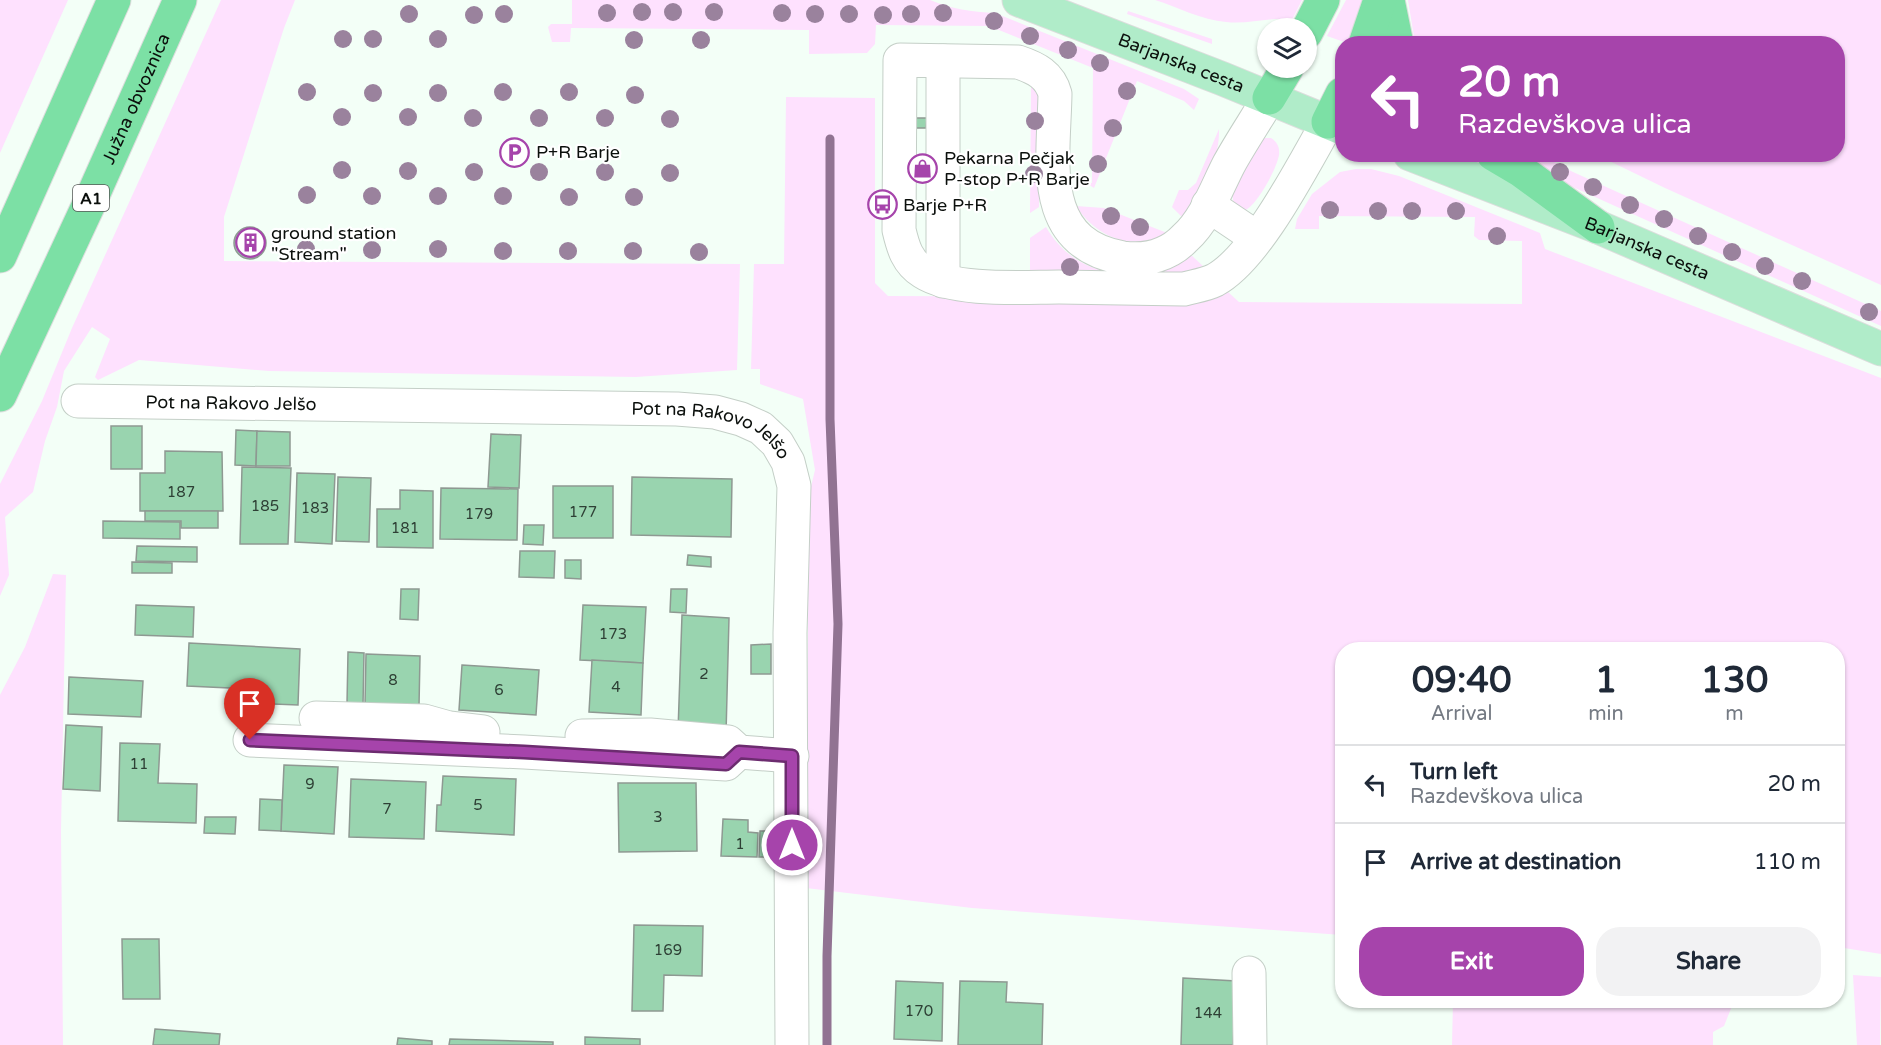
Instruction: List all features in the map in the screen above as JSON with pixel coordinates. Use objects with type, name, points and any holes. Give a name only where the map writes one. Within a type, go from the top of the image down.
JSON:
[{"type":"highway","points":[[0,256],[114,0]]},
{"type":"highway","name":"Južna obvoznica","points":[[0,395],[180,0]]},
{"type":"highway","points":[[1314,18],[1323,0]]},
{"type":"highway","points":[[1368,36],[1380,0]]},
{"type":"highway","points":[[1388,0],[1395,36]]},
{"type":"highway","points":[[1269,98],[1281,78]]},
{"type":"highway","points":[[1506,162],[1598,227]]},
{"type":"main road","name":"Barjanska cesta","points":[[1019,0],[1335,125]]},
{"type":"main road","name":"Barjanska cesta","points":[[1431,162],[1598,227],[1881,350]]},
{"type":"street","points":[[1269,98],[1194,229],[1177,246],[1153,257],[1140,259],[1113,256],[1086,244],[1066,223],[1057,207],[1053,183],[1055,94],[1052,83],[1033,68],[1018,62],[900,60],[899,230],[903,247],[915,266],[943,281],[992,287],[1184,289],[1205,284],[1235,265],[1257,238],[1335,125]]},
{"type":"street","points":[[943,61],[943,281]]},
{"type":"street","points":[[1208,205],[1257,238]]},
{"type":"street","name":"Pot na Rakovo Jelšo","points":[[78,401],[677,410],[715,412],[741,419],[761,428],[777,443],[788,462],[794,486],[790,633],[792,1045]]},
{"type":"street","points":[[315,718],[424,721],[524,744]]},
{"type":"street","points":[[250,740],[524,744],[726,764],[739,752],[792,756]]},
{"type":"street","points":[[1249,973],[1250,1045]]},
{"type":"shaded area","points":[[0,0],[68,0],[0,153]]},
{"type":"shaded area","points":[[221,0],[295,0],[224,217],[224,261],[740,264],[737,370],[636,377],[269,371],[139,360],[98,380],[95,377],[110,339],[92,327],[64,371],[57,407],[45,441],[33,492],[5,517],[9,575],[0,596],[0,484],[42,401],[72,328]]},
{"type":"shaded area","points":[[572,0],[930,0],[962,10],[995,13],[1184,89],[1199,99],[1194,110],[1184,101],[1137,81],[1094,188],[1086,183],[1092,183],[1093,68],[989,26],[876,25],[875,44],[867,53],[809,54],[809,30],[571,28],[570,42],[552,42],[548,27],[551,24],[572,24]]},
{"type":"shaded area","points":[[1155,0],[1302,0],[1293,18],[1257,18],[1257,21],[1234,23],[1208,19]]},
{"type":"shaded area","points":[[1346,0],[1362,0],[1349,36],[1335,36],[1335,39],[1327,36]]},
{"type":"shaded area","points":[[1408,0],[1881,0],[1881,285],[1611,162],[1845,162],[1845,36],[1414,36]]},
{"type":"shaded area","points":[[1128,11],[1212,39],[1212,44],[1127,14]]},
{"type":"shaded area","points":[[1031,86],[1040,93],[1039,207],[1030,213]]},
{"type":"shaded area","points":[[786,97],[875,98],[875,283],[888,296],[1198,297],[1228,292],[1239,302],[1522,304],[1522,241],[1479,240],[1474,236],[1475,217],[1319,216],[1319,229],[1295,229],[1297,219],[1312,194],[1340,172],[1371,169],[1399,176],[1540,233],[1545,249],[1881,378],[1881,954],[1845,948],[1845,642],[1335,642],[1335,934],[972,908],[806,888],[809,495],[815,470],[803,399],[760,384],[760,369],[751,369],[754,264],[784,264]]},
{"type":"shaded area","points":[[1219,129],[1213,165],[1184,219],[1172,207],[1179,190],[1188,190],[1196,183]]},
{"type":"shaded area","points":[[1271,138],[1278,145],[1277,161],[1260,195],[1243,211],[1234,205],[1232,194],[1258,141]]},
{"type":"shaded area","points":[[1526,162],[1554,162],[1881,311],[1881,326],[1564,183]]},
{"type":"shaded area","points":[[1076,206],[1104,208],[1167,233],[1141,242],[1116,239],[1094,226]]},
{"type":"shaded area","points":[[1046,227],[1059,245],[1076,259],[1106,271],[1124,272],[1190,254],[1203,266],[1180,275],[1030,279],[1030,238]]},
{"type":"shaded area","points":[[53,574],[66,575],[61,831],[63,1045],[0,1045],[0,695],[25,647]]},
{"type":"shaded area","points":[[1853,975],[1881,977],[1880,1045],[1857,1045]]},
{"type":"shaded area","points":[[1453,1008],[1731,1008],[1724,1026],[1713,1032],[1713,1045],[1452,1045]]},
{"type":"building","points":[[915,118],[927,118],[926,128],[916,128]]},
{"type":"building","name":"Pekarna Pečjak P-stop P+R Barje","points":[[918,159],[928,160],[928,177],[918,177]]},
{"type":"building","name":"ground station \"Stream\"","points":[[250,227],[261,232],[266,243],[261,254],[250,259],[239,254],[234,243],[239,232]]},
{"type":"building","points":[[111,426],[142,426],[142,469],[111,469]]},
{"type":"building","points":[[236,430],[257,431],[256,466],[235,465]]},
{"type":"building","points":[[257,431],[290,432],[290,466],[256,466]]},
{"type":"building","points":[[491,434],[521,435],[519,488],[488,487]]},
{"type":"building","points":[[165,451],[222,452],[223,511],[140,511],[140,473],[165,473]]},
{"type":"building","points":[[242,467],[291,468],[288,544],[240,544]]},
{"type":"building","points":[[297,473],[335,474],[332,544],[295,542]]},
{"type":"building","points":[[338,477],[371,478],[369,542],[336,541]]},
{"type":"building","points":[[632,477],[732,479],[731,537],[631,535]]},
{"type":"building","points":[[553,486],[613,486],[613,538],[553,538]]},
{"type":"building","points":[[441,488],[518,489],[517,540],[440,539]]},
{"type":"building","points":[[400,490],[433,491],[433,548],[377,547],[377,509],[400,509]]},
{"type":"building","points":[[145,511],[218,511],[218,528],[181,528],[181,521],[145,521]]},
{"type":"building","points":[[103,521],[180,522],[180,539],[103,538]]},
{"type":"building","points":[[524,525],[544,525],[543,545],[523,544]]},
{"type":"building","points":[[137,546],[197,547],[197,562],[136,561]]},
{"type":"building","points":[[520,551],[555,551],[554,578],[519,577]]},
{"type":"building","points":[[688,555],[711,557],[711,567],[687,565]]},
{"type":"building","points":[[565,560],[581,560],[581,579],[565,578]]},
{"type":"building","points":[[132,562],[172,563],[172,573],[132,573]]},
{"type":"building","points":[[401,589],[419,589],[418,620],[400,619]]},
{"type":"building","points":[[671,589],[687,589],[686,613],[670,612]]},
{"type":"building","points":[[136,605],[194,607],[193,637],[135,635]]},
{"type":"building","points":[[583,605],[646,607],[643,663],[580,660]]},
{"type":"building","points":[[682,615],[729,618],[726,734],[678,731]]},
{"type":"building","points":[[189,643],[300,649],[298,705],[249,703],[251,689],[187,686]]},
{"type":"building","points":[[771,644],[771,674],[751,674],[751,645]]},
{"type":"building","points":[[348,652],[364,653],[363,705],[347,704]]},
{"type":"building","points":[[366,654],[420,656],[419,706],[365,704]]},
{"type":"building","points":[[592,660],[643,663],[641,715],[589,712]]},
{"type":"building","points":[[462,665],[539,670],[536,715],[459,710]]},
{"type":"building","points":[[69,677],[143,681],[141,717],[68,714]]},
{"type":"building","points":[[66,725],[102,727],[100,791],[63,789]]},
{"type":"building","points":[[120,743],[160,744],[158,783],[197,784],[196,823],[118,821]]},
{"type":"building","points":[[284,765],[338,767],[334,834],[281,831]]},
{"type":"building","points":[[443,776],[516,779],[514,835],[436,831],[437,805],[441,805]]},
{"type":"building","points":[[351,779],[426,782],[424,839],[349,837]]},
{"type":"building","points":[[618,783],[696,783],[697,851],[619,852]]},
{"type":"building","points":[[260,799],[282,800],[281,831],[259,830]]},
{"type":"building","points":[[205,817],[236,817],[235,834],[204,833]]},
{"type":"building","points":[[723,819],[748,820],[748,832],[758,833],[757,857],[721,856]]},
{"type":"building","points":[[760,831],[775,831],[774,857],[759,857]]},
{"type":"building","points":[[634,925],[703,926],[702,976],[664,975],[663,1011],[632,1011]]},
{"type":"building","points":[[122,939],[159,939],[160,999],[123,999]]},
{"type":"building","points":[[1183,978],[1236,981],[1233,1045],[1181,1045]]},
{"type":"building","points":[[896,981],[943,983],[942,1041],[894,1039]]},
{"type":"building","points":[[960,981],[1007,982],[1006,1002],[1043,1004],[1042,1045],[958,1045]]},
{"type":"building","points":[[155,1029],[220,1034],[219,1045],[153,1045]]},
{"type":"building","points":[[585,1037],[640,1039],[640,1045],[585,1045]]},
{"type":"building","points":[[398,1038],[432,1041],[432,1045],[397,1045]]},
{"type":"building","points":[[450,1039],[553,1042],[553,1045],[449,1045]]},
{"type":"waterway","points":[[827,1045],[827,956],[838,624],[830,419],[830,139]]},
{"type":"place","name":"P+R Barje","points":[[515,152]]},
{"type":"place","name":"Pekarna Pečjak P-stop P+R Barje","points":[[923,168]]},
{"type":"place","name":"Barje P+R","points":[[882,205]]},
{"type":"place","name":"ground station \"Stream\"","points":[[250,243]]},
{"type":"route","points":[[250,740],[524,752],[726,764],[739,752],[792,756],[792,845]]}]
